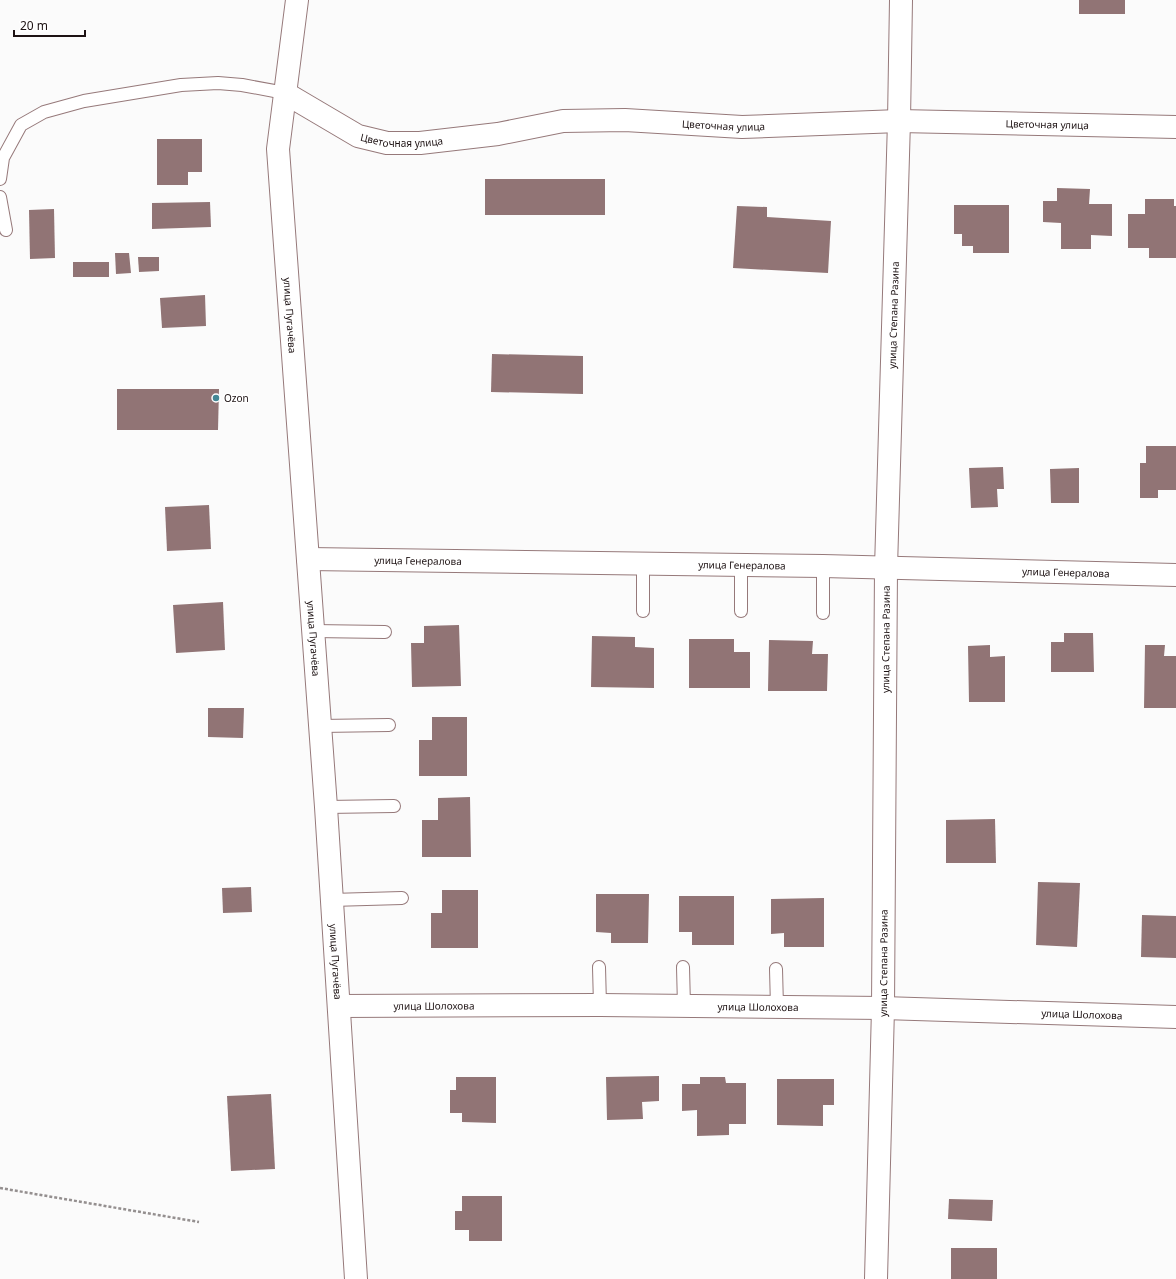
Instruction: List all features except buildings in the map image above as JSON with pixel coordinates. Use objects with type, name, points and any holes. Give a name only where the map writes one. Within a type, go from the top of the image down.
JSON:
[{"type":"street","name":"улица Пугачёва","points":[[297,0],[278,149],[326,807],[356,1279]]},
{"type":"street","name":"улица Степана Разина","points":[[876,1279],[883,1008],[886,568],[901,0]]},
{"type":"street","name":"Цветочная улица","points":[[285,93],[358,136],[387,143],[420,143],[498,134],[563,121],[625,120],[742,127],[899,121],[1176,127]]},
{"type":"street","name":"улица Генералова","points":[[308,559],[823,566],[1176,575]]},
{"type":"street","name":"улица Шолохова","points":[[339,1006],[600,1005],[883,1008],[1176,1017]]},
{"type":"lane","points":[[0,179],[3,158],[21,125],[44,112],[84,101],[181,86],[218,83],[285,93]]},
{"type":"lane","points":[[0,197],[6,230]]},
{"type":"lane","points":[[643,564],[643,611]]},
{"type":"lane","points":[[741,565],[741,611]]},
{"type":"lane","points":[[823,566],[823,613]]},
{"type":"lane","points":[[313,631],[385,632]]},
{"type":"lane","points":[[320,726],[389,725]]},
{"type":"lane","points":[[326,807],[394,806]]},
{"type":"lane","points":[[331,900],[402,898]]},
{"type":"lane","points":[[599,967],[600,1005]]},
{"type":"lane","points":[[683,967],[684,1006]]},
{"type":"lane","points":[[776,969],[777,1007]]},
{"type":"path","points":[[0,1188],[199,1222]]},
{"type":"place","name":"Ozon","points":[[216,398]]}]
